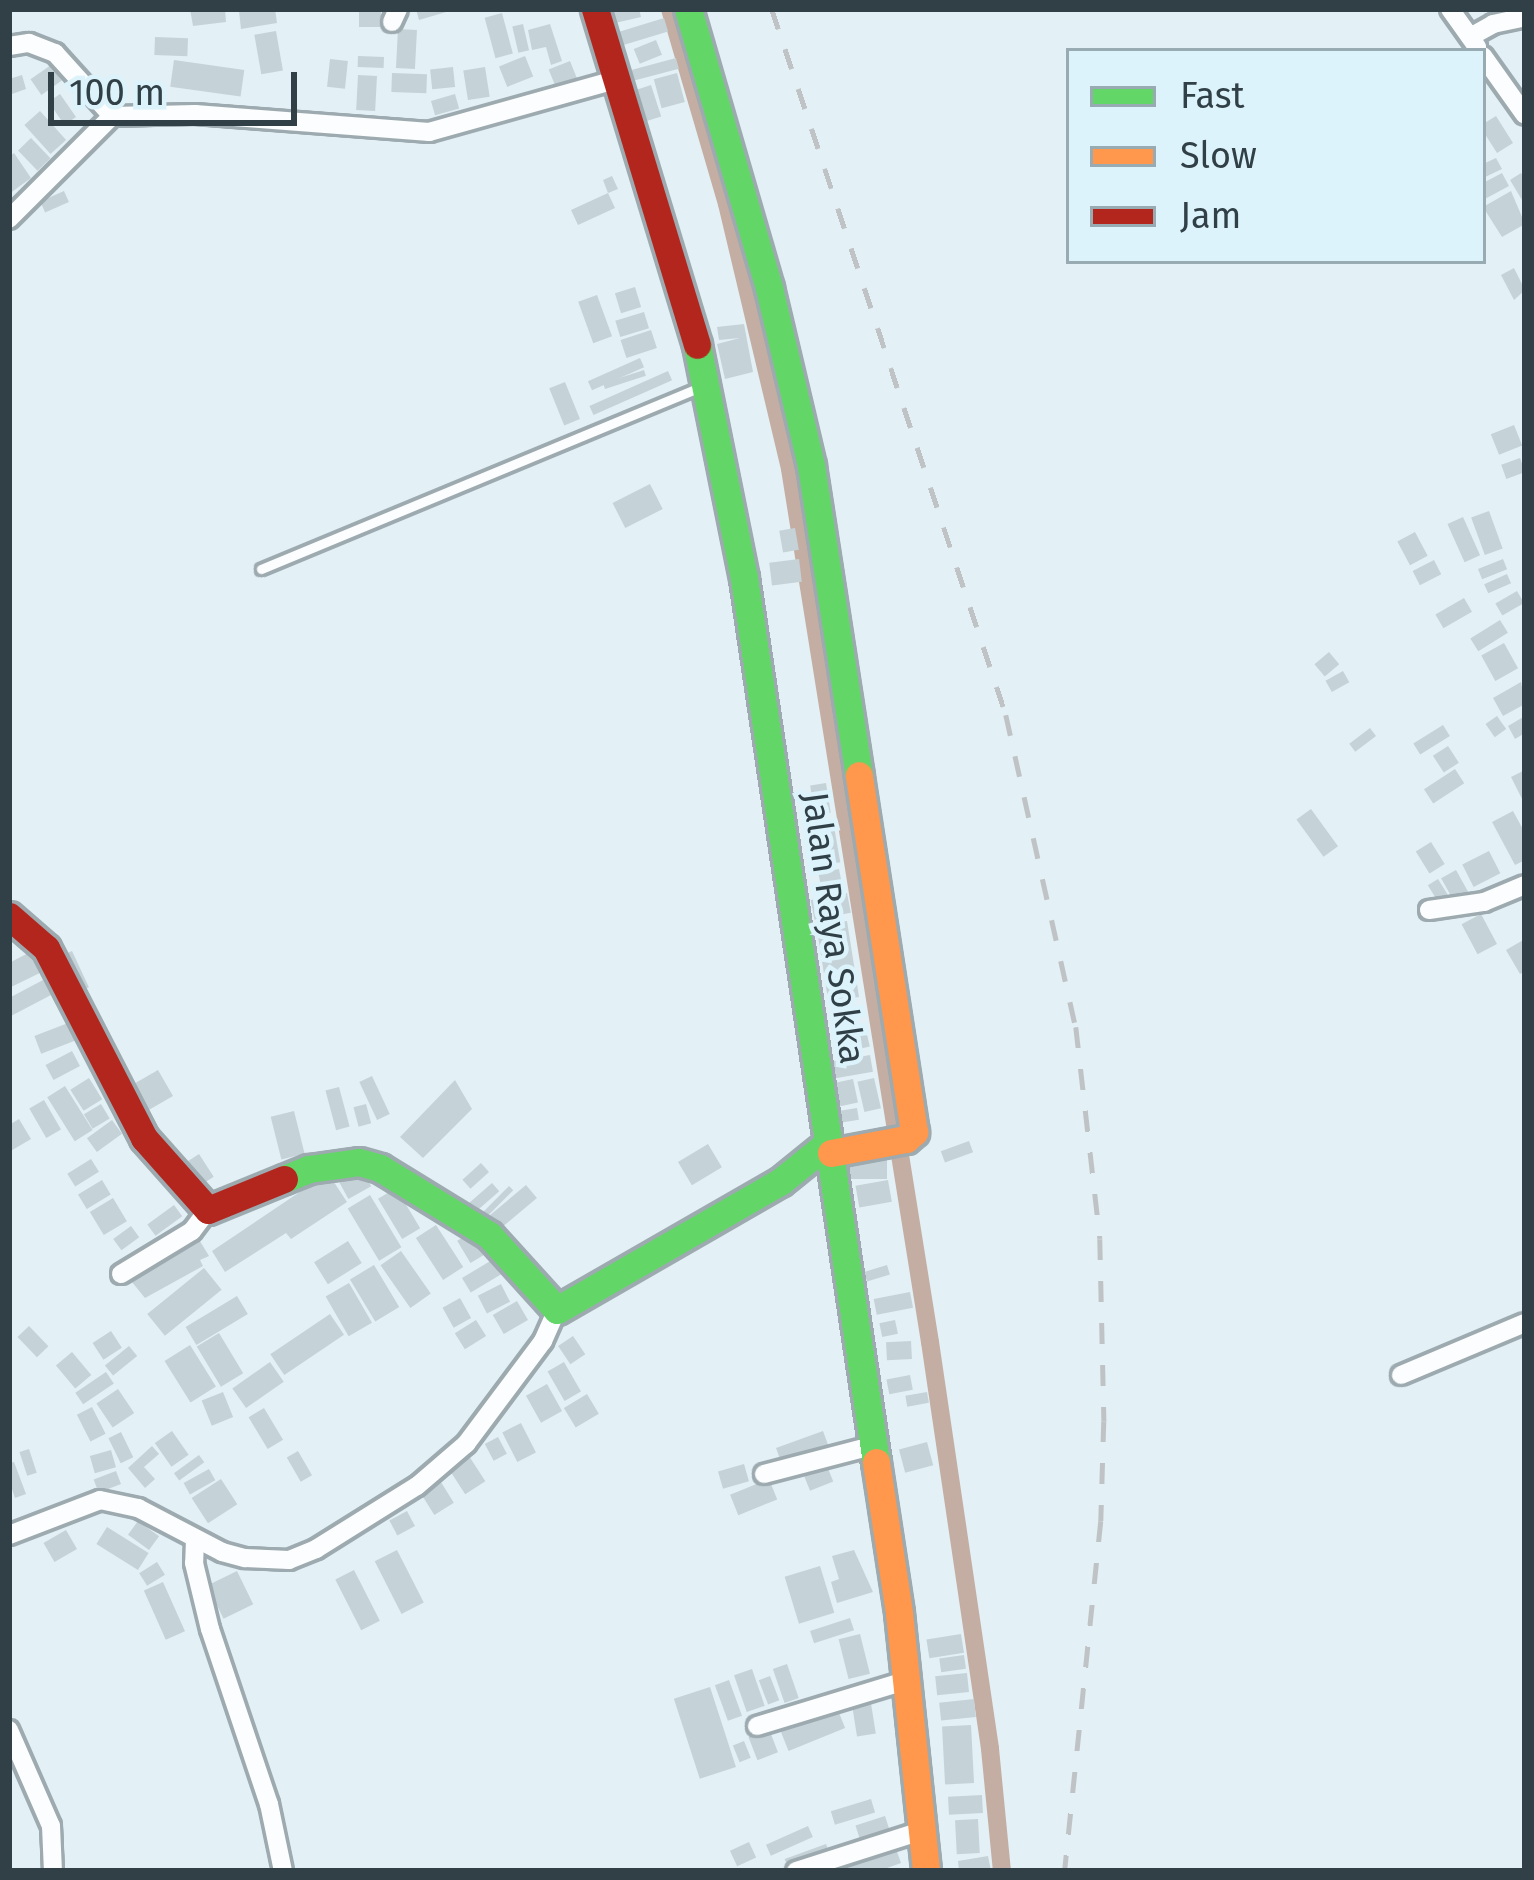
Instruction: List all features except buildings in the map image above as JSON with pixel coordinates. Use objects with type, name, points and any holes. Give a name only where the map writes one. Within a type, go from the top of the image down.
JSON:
[{"type":"street","name":"Jalan Raya Sokka","points":[[596,9],[689,305],[751,623],[908,1680],[926,1871]]},
{"type":"street","points":[[9,1535],[100,1499],[138,1508],[195,1539],[267,1562],[289,1560],[354,1528],[466,1444],[543,1341],[557,1310],[780,1182],[829,1148],[905,1139],[914,1132],[811,466],[769,288],[688,9]]},
{"type":"street","points":[[1450,9],[1478,48],[1493,24],[1525,17]]},
{"type":"street","points":[[9,46],[29,43],[55,52],[112,116]]},
{"type":"street","points":[[1486,59],[1525,115]]},
{"type":"street","points":[[9,219],[112,116],[195,114],[429,132],[619,79]]},
{"type":"street","points":[[1429,910],[1484,902],[1525,884]]},
{"type":"street","points":[[9,916],[46,948],[144,1138],[208,1210]]},
{"type":"street","points":[[121,1274],[192,1231],[208,1210],[309,1169],[359,1162],[380,1168],[489,1235],[557,1310]]},
{"type":"street","points":[[1401,1375],[1525,1323]]},
{"type":"street","points":[[764,1474],[874,1445]]},
{"type":"street","points":[[195,1539],[194,1563],[210,1629],[269,1804],[283,1871]]},
{"type":"street","points":[[757,1726],[908,1680]]},
{"type":"street","points":[[9,1730],[51,1826],[53,1871]]},
{"type":"street","points":[[796,1871],[921,1831]]},
{"type":"lane","points":[[261,568],[705,385]]},
{"type":"waterway","points":[[670,9],[727,204],[790,469],[930,1342],[990,1749],[1002,1871]]},
{"type":"railway","points":[[772,9],[1006,715],[1076,1027],[1100,1239],[1104,1421],[1101,1521],[1065,1871]]},
{"type":"traffic: fast","points":[[688,9],[769,288],[811,466],[859,775]]},
{"type":"traffic: fast","points":[[697,345],[744,578],[876,1462]]},
{"type":"traffic: fast","points":[[284,1179],[309,1169],[359,1162],[380,1168],[489,1235],[557,1310],[780,1182],[827,1144]]},
{"type":"traffic: slow","points":[[831,1153],[906,1139],[914,1132],[859,775]]},
{"type":"traffic: slow","points":[[876,1462],[899,1613],[926,1871]]},
{"type":"traffic: jam","points":[[595,9],[697,345]]},
{"type":"traffic: jam","points":[[9,916],[46,948],[144,1138],[208,1210],[284,1179]]}]
